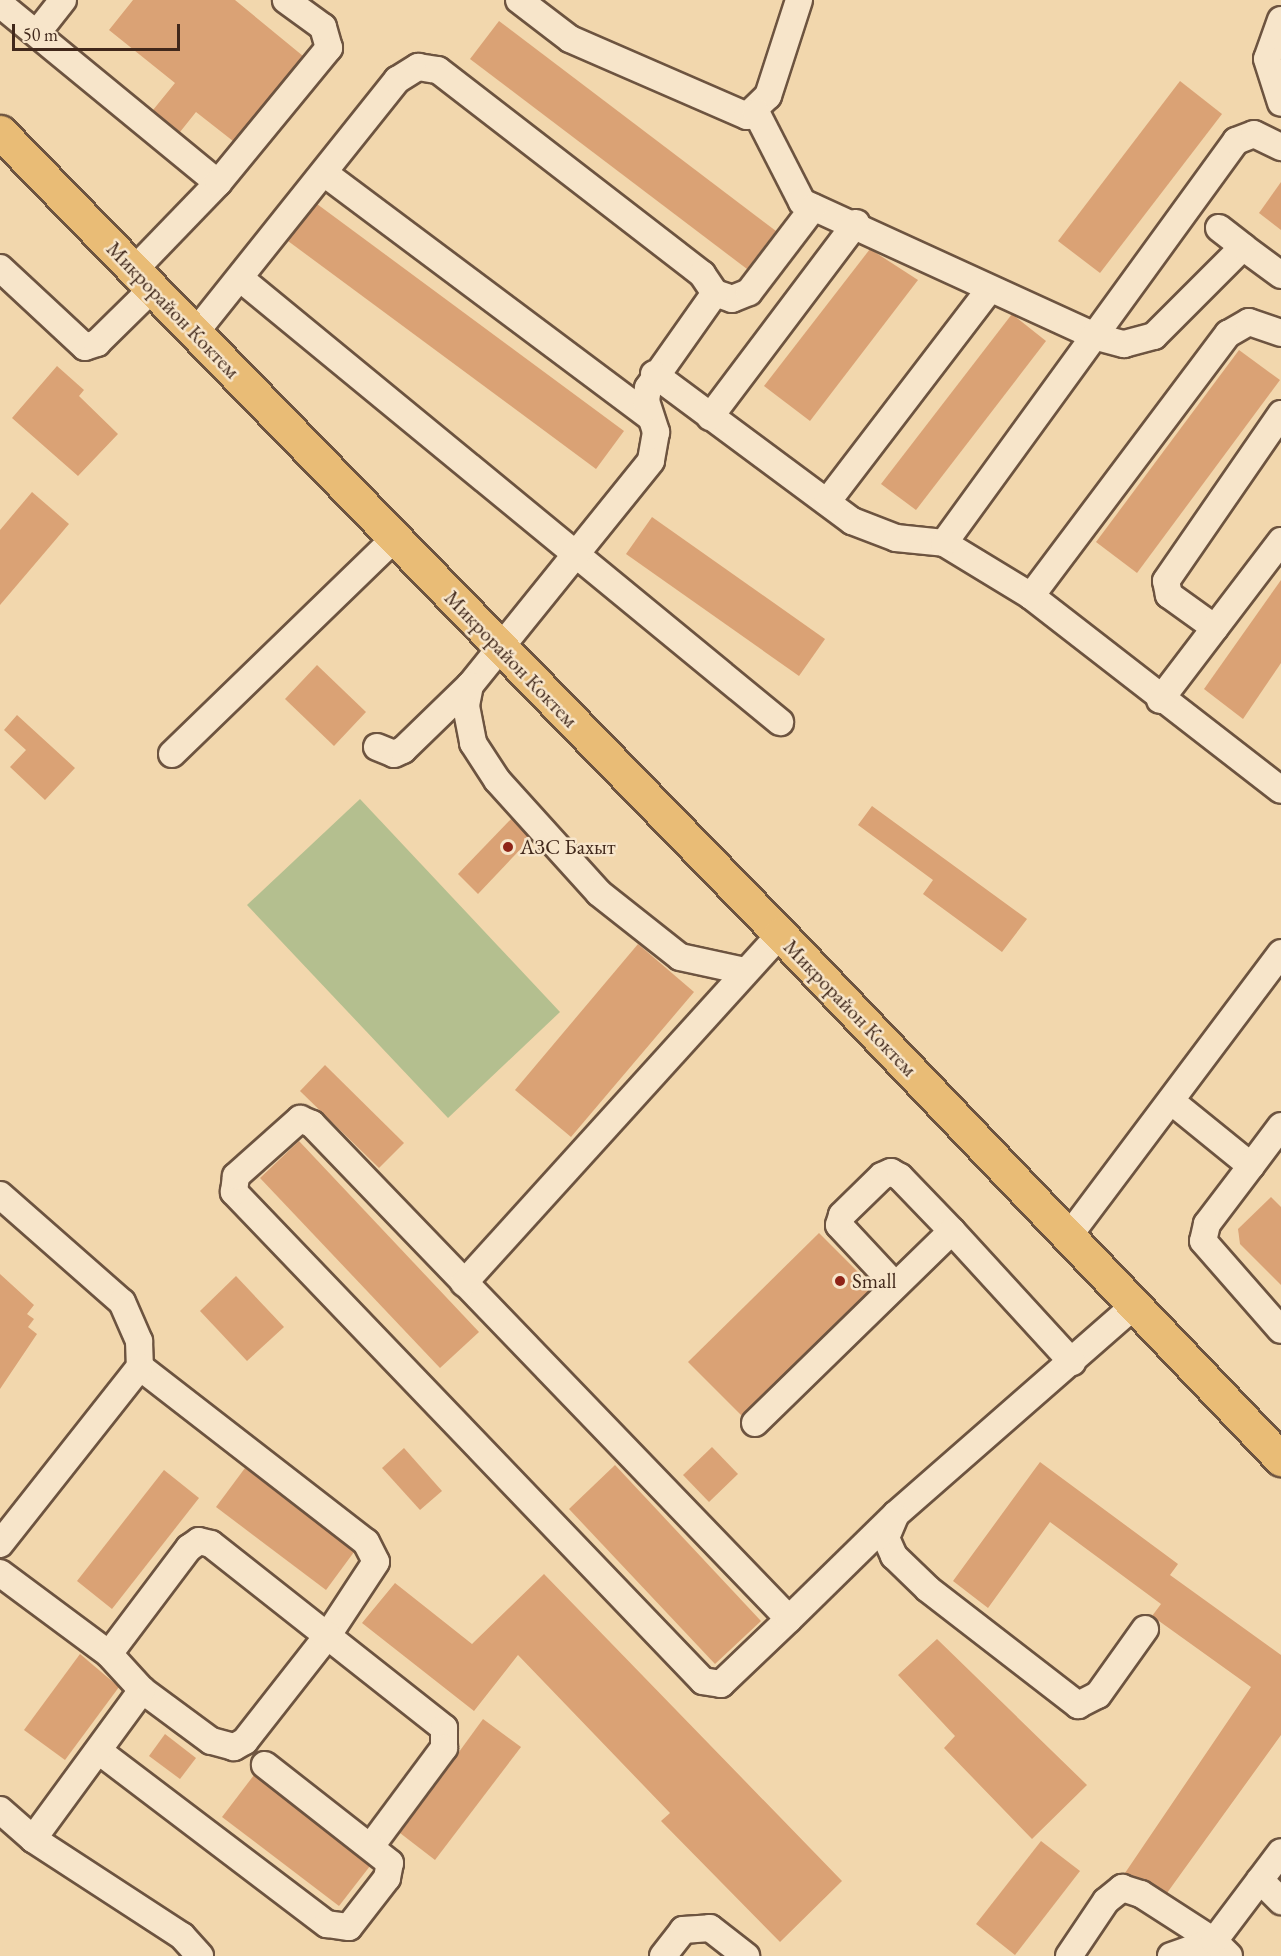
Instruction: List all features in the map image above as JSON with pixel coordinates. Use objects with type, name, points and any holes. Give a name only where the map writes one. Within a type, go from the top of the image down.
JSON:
[{"type":"main road","name":"Микрорайон Коктем","points":[[0,132],[12,148],[144,279],[780,934],[1281,1460]]},
{"type":"street","points":[[37,33],[63,0]]},
{"type":"street","points":[[0,268],[72,341],[85,347],[97,343],[218,183],[329,48],[323,27],[286,0]]},
{"type":"street","points":[[519,0],[570,39],[736,115],[756,112],[768,96],[799,0]]},
{"type":"street","points":[[0,4],[218,183]]},
{"type":"street","points":[[1281,20],[1267,59],[1281,103]]},
{"type":"street","points":[[195,333],[241,279],[397,80],[427,67],[696,266],[715,293],[732,299],[749,292],[813,208]]},
{"type":"street","points":[[756,112],[785,177],[813,208],[856,223],[990,289],[1097,337],[1124,344],[1154,336],[1243,247]]},
{"type":"street","points":[[0,121],[12,148]]},
{"type":"street","points":[[944,543],[1097,337],[1236,141],[1254,134],[1281,147]]},
{"type":"street","points":[[324,173],[650,417]]},
{"type":"street","points":[[710,417],[856,223]]},
{"type":"street","points":[[1219,228],[1281,275]]},
{"type":"street","points":[[241,279],[780,722]]},
{"type":"street","points":[[827,502],[990,289]]},
{"type":"street","points":[[377,747],[394,754],[403,750],[470,685],[503,650],[651,461],[656,432],[646,401],[654,374],[715,293]]},
{"type":"street","points":[[1031,596],[1228,334],[1249,322],[1281,333]]},
{"type":"street","points":[[654,374],[852,521],[896,538],[944,543],[1031,596],[1160,700],[1281,790]]},
{"type":"street","points":[[1215,628],[1169,595],[1166,581],[1281,414]]},
{"type":"street","points":[[172,754],[394,539]]},
{"type":"street","points":[[1160,700],[1281,541]]},
{"type":"street","points":[[470,685],[466,706],[473,743],[549,843],[657,942],[702,966],[744,971]]},
{"type":"street","points":[[464,1283],[744,971],[780,934]]},
{"type":"street","points":[[1068,1238],[1281,953]]},
{"type":"street","points":[[1171,1101],[1251,1166]]},
{"type":"street","points":[[789,1618],[306,1120],[290,1124],[233,1179],[232,1188],[243,1201],[703,1682],[721,1684],[789,1618],[896,1514],[1135,1305]]},
{"type":"street","points":[[1281,1126],[1207,1224],[1203,1241],[1281,1330]]},
{"type":"street","points":[[895,1285],[839,1221],[882,1176],[891,1172],[900,1177],[952,1231],[1072,1362]]},
{"type":"street","points":[[0,1195],[122,1302],[139,1341],[140,1368],[0,1544]]},
{"type":"street","points":[[755,1423],[952,1231]]},
{"type":"street","points":[[0,1573],[109,1654],[142,1690],[211,1741],[234,1747],[255,1731],[328,1635],[374,1569],[371,1548],[140,1368]]},
{"type":"street","points":[[896,1514],[886,1538],[899,1562],[1070,1702],[1085,1704],[1098,1695],[1145,1629]]},
{"type":"street","points":[[109,1654],[199,1541],[211,1544],[440,1723],[446,1735],[444,1748],[372,1845]]},
{"type":"street","points":[[33,1839],[100,1752],[142,1690]]},
{"type":"street","points":[[100,1752],[334,1928],[356,1921],[390,1871],[387,1857],[265,1765]]},
{"type":"street","points":[[0,1810],[33,1839],[182,1936],[200,1956]]},
{"type":"street","points":[[1222,1948],[1260,1880],[1281,1852]]},
{"type":"street","points":[[1260,1880],[1281,1901]]},
{"type":"street","points":[[1069,1956],[1106,1901],[1122,1888],[1142,1894],[1222,1948]]},
{"type":"street","points":[[663,1956],[683,1930],[710,1928],[746,1956]]},
{"type":"street","points":[[1171,1956],[1222,1948]]},
{"type":"green space","points":[[360,799],[560,1012],[448,1118],[247,905]]},
{"type":"building","points":[[133,0],[235,0],[303,56],[233,141],[196,112],[180,132],[153,110],[175,83],[109,30]]},
{"type":"building","points":[[499,21],[776,231],[747,269],[470,59]]},
{"type":"building","points":[[1180,81],[1222,114],[1100,273],[1058,241]]},
{"type":"building","points":[[1281,182],[1281,230],[1259,213]]},
{"type":"building","points":[[317,204],[624,431],[596,469],[288,241]]},
{"type":"building","points":[[870,249],[918,280],[810,421],[764,386]]},
{"type":"building","points":[[1012,314],[1046,341],[916,510],[881,484]]},
{"type":"building","points":[[1239,350],[1280,380],[1137,573],[1096,542]]},
{"type":"building","points":[[57,366],[84,390],[79,396],[118,434],[78,476],[12,418]]},
{"type":"building","points":[[32,492],[69,524],[0,605],[0,530]]},
{"type":"building","points":[[652,517],[825,639],[799,676],[626,554]]},
{"type":"building","points":[[1281,580],[1281,663],[1243,719],[1204,689]]},
{"type":"building","points":[[317,665],[366,712],[334,746],[285,699]]},
{"type":"building","points":[[17,715],[75,768],[45,800],[10,767],[26,750],[4,730]]},
{"type":"building","points":[[872,806],[1027,919],[1002,952],[923,894],[933,880],[858,825]]},
{"type":"building","points":[[512,818],[530,839],[478,894],[458,874]]},
{"type":"building","points":[[638,944],[694,992],[571,1137],[515,1090]]},
{"type":"building","points":[[325,1065],[404,1143],[379,1168],[300,1091]]},
{"type":"building","points":[[299,1141],[479,1332],[440,1368],[260,1178]]},
{"type":"building","points":[[1271,1197],[1281,1207],[1281,1285],[1240,1244],[1238,1229]]},
{"type":"building","points":[[819,1233],[873,1287],[742,1416],[688,1362]]},
{"type":"building","points":[[0,1274],[34,1305],[27,1314],[34,1319],[28,1327],[37,1334],[0,1389]]},
{"type":"building","points":[[236,1276],[284,1327],[247,1361],[200,1311]]},
{"type":"building","points":[[712,1447],[738,1474],[709,1502],[683,1475]]},
{"type":"building","points":[[404,1448],[442,1491],[420,1510],[382,1468]]},
{"type":"building","points":[[1040,1462],[1178,1564],[1170,1575],[1281,1655],[1281,1735],[1167,1893],[1125,1873],[1251,1687],[1152,1616],[1161,1604],[1050,1522],[988,1608],[953,1581]]},
{"type":"building","points":[[615,1465],[761,1621],[715,1664],[569,1509]]},
{"type":"building","points":[[245,1468],[354,1552],[326,1590],[216,1507]]},
{"type":"building","points":[[164,1470],[199,1498],[112,1609],[77,1581]]},
{"type":"building","points":[[544,1574],[842,1881],[780,1942],[661,1821],[670,1813],[518,1655],[474,1711],[362,1623],[395,1583],[472,1644]]},
{"type":"building","points":[[937,1639],[1087,1785],[1032,1839],[944,1748],[955,1736],[898,1675]]},
{"type":"building","points":[[80,1654],[119,1687],[65,1760],[24,1730]]},
{"type":"building","points":[[483,1719],[521,1747],[435,1860],[400,1833]]},
{"type":"building","points":[[165,1734],[196,1758],[180,1779],[149,1756]]},
{"type":"building","points":[[254,1775],[370,1866],[339,1906],[222,1817]]},
{"type":"building","points":[[1041,1841],[1080,1871],[1015,1955],[976,1924]]},
{"type":"place","name":"АЗС Бахыт","points":[[508,847]]},
{"type":"place","name":"Small","points":[[840,1281]]}]
